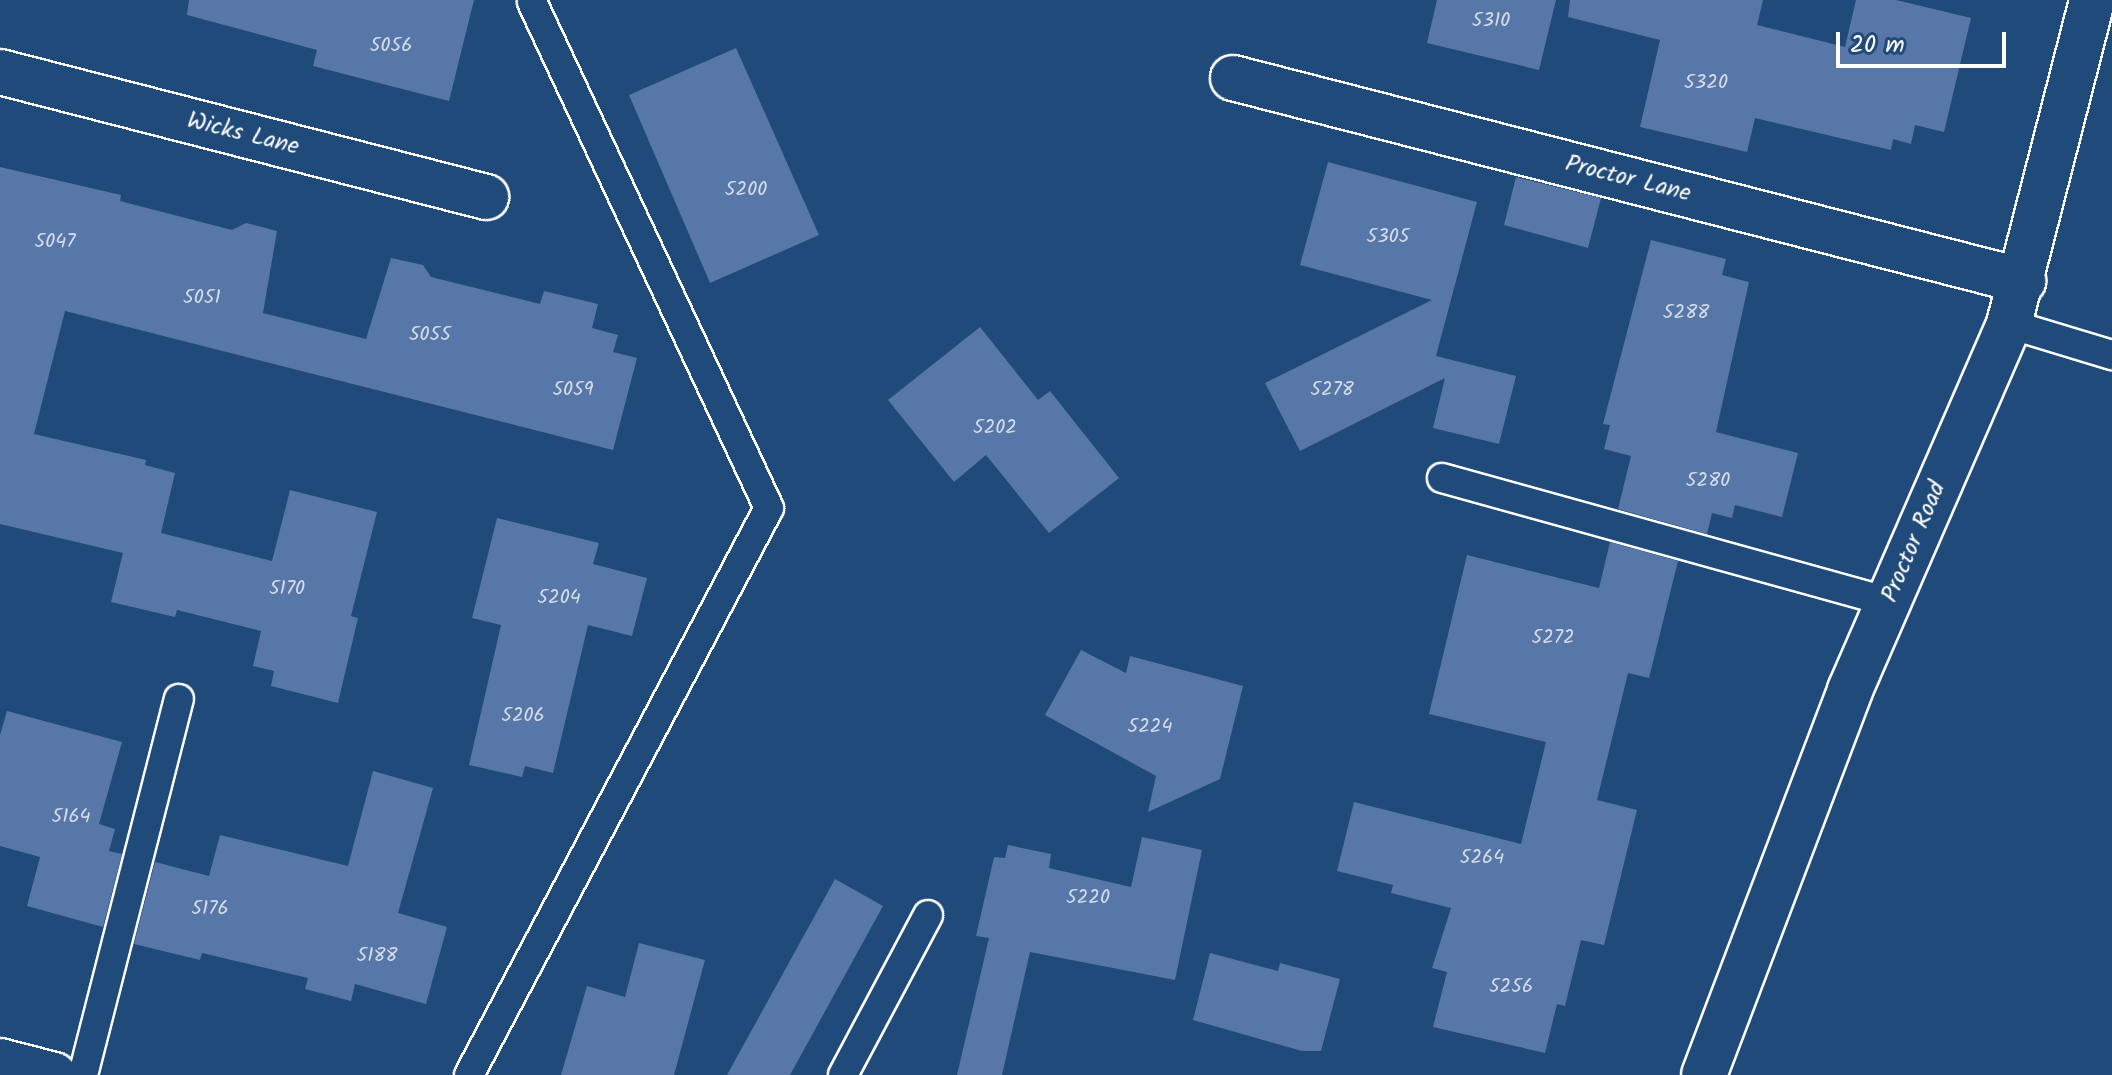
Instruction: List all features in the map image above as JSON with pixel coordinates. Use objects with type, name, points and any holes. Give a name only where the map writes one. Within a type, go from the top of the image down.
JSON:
[{"type":"street","name":"Proctor Road","points":[[1704,1075],[1888,602],[2009,324],[2023,281],[2092,0]]},
{"type":"street","name":"Wicks Lane","points":[[0,72],[486,197]]},
{"type":"street","name":"Proctor Lane","points":[[1233,78],[2023,281]]},
{"type":"street","points":[[0,1061],[54,1075]]},
{"type":"lane","points":[[469,1075],[769,508],[532,2]]},
{"type":"lane","points":[[2009,324],[2112,355]]},
{"type":"lane","points":[[1442,478],[1888,602]]},
{"type":"lane","points":[[83,1075],[179,699]]},
{"type":"lane","points":[[843,1075],[928,915]]},
{"type":"building","points":[[189,0],[474,0],[449,101],[313,66],[317,50],[187,15]]},
{"type":"building","points":[[1437,0],[1556,0],[1539,70],[1427,43]]},
{"type":"building","points":[[1570,0],[1763,0],[1757,25],[1845,47],[1856,0],[1896,0],[1971,18],[1944,132],[1915,125],[1911,144],[1893,139],[1891,150],[1755,118],[1747,152],[1640,127],[1660,40],[1568,17]]},
{"type":"building","points":[[736,48],[819,235],[710,283],[629,95]]},
{"type":"building","points":[[1328,162],[1477,202],[1436,356],[1516,376],[1499,444],[1433,428],[1445,378],[1300,451],[1265,383],[1432,300],[1300,265]]},
{"type":"building","points":[[0,167],[121,195],[120,201],[232,230],[246,223],[277,231],[263,313],[366,339],[391,258],[423,265],[431,277],[540,304],[544,291],[598,304],[592,328],[618,335],[613,352],[637,358],[613,450],[65,311],[34,434],[146,460],[145,465],[175,473],[161,533],[272,561],[290,490],[377,512],[351,616],[358,618],[338,703],[271,686],[274,671],[253,666],[261,631],[177,610],[175,617],[111,602],[123,553],[0,524]]},
{"type":"building","points":[[1516,177],[1601,198],[1588,248],[1504,225]]},
{"type":"building","points":[[1651,240],[1726,259],[1722,275],[1749,282],[1716,432],[1798,453],[1782,517],[1735,505],[1732,518],[1712,513],[1707,534],[1618,509],[1631,456],[1604,449],[1610,425],[1603,424]]},
{"type":"building","points":[[980,327],[1038,400],[1050,391],[1119,478],[1049,533],[986,455],[954,482],[888,400]]},
{"type":"building","points":[[497,518],[599,543],[593,564],[647,578],[632,636],[588,625],[553,773],[525,766],[522,777],[469,765],[501,625],[472,618]]},
{"type":"building","points":[[1610,542],[1678,561],[1649,678],[1628,673],[1597,800],[1637,810],[1604,945],[1581,940],[1565,1006],[1557,1004],[1545,1053],[1433,1027],[1447,972],[1432,968],[1451,908],[1391,893],[1393,885],[1337,871],[1354,802],[1521,844],[1546,742],[1429,714],[1467,555],[1599,588]]},
{"type":"building","points":[[1081,650],[1126,673],[1130,656],[1243,686],[1220,779],[1148,812],[1156,776],[1045,715]]},
{"type":"building","points":[[7,711],[122,742],[99,824],[115,829],[109,851],[122,854],[103,927],[27,906],[40,857],[0,846],[0,735]]},
{"type":"building","points":[[373,771],[433,788],[398,913],[447,927],[426,1004],[355,984],[351,1001],[305,989],[308,978],[202,953],[200,960],[134,944],[155,862],[209,876],[220,835],[348,866]]},
{"type":"building","points":[[1142,837],[1202,850],[1175,980],[1030,952],[1002,1075],[957,1075],[989,938],[976,936],[994,857],[1005,858],[1008,845],[1051,854],[1049,868],[1131,887]]},
{"type":"building","points":[[835,879],[883,906],[790,1075],[727,1075]]},
{"type":"building","points":[[639,943],[705,960],[674,1075],[561,1075],[587,986],[625,997]]},
{"type":"building","points":[[1210,953],[1278,971],[1280,963],[1340,979],[1321,1051],[1302,1051],[1193,1020]]}]
